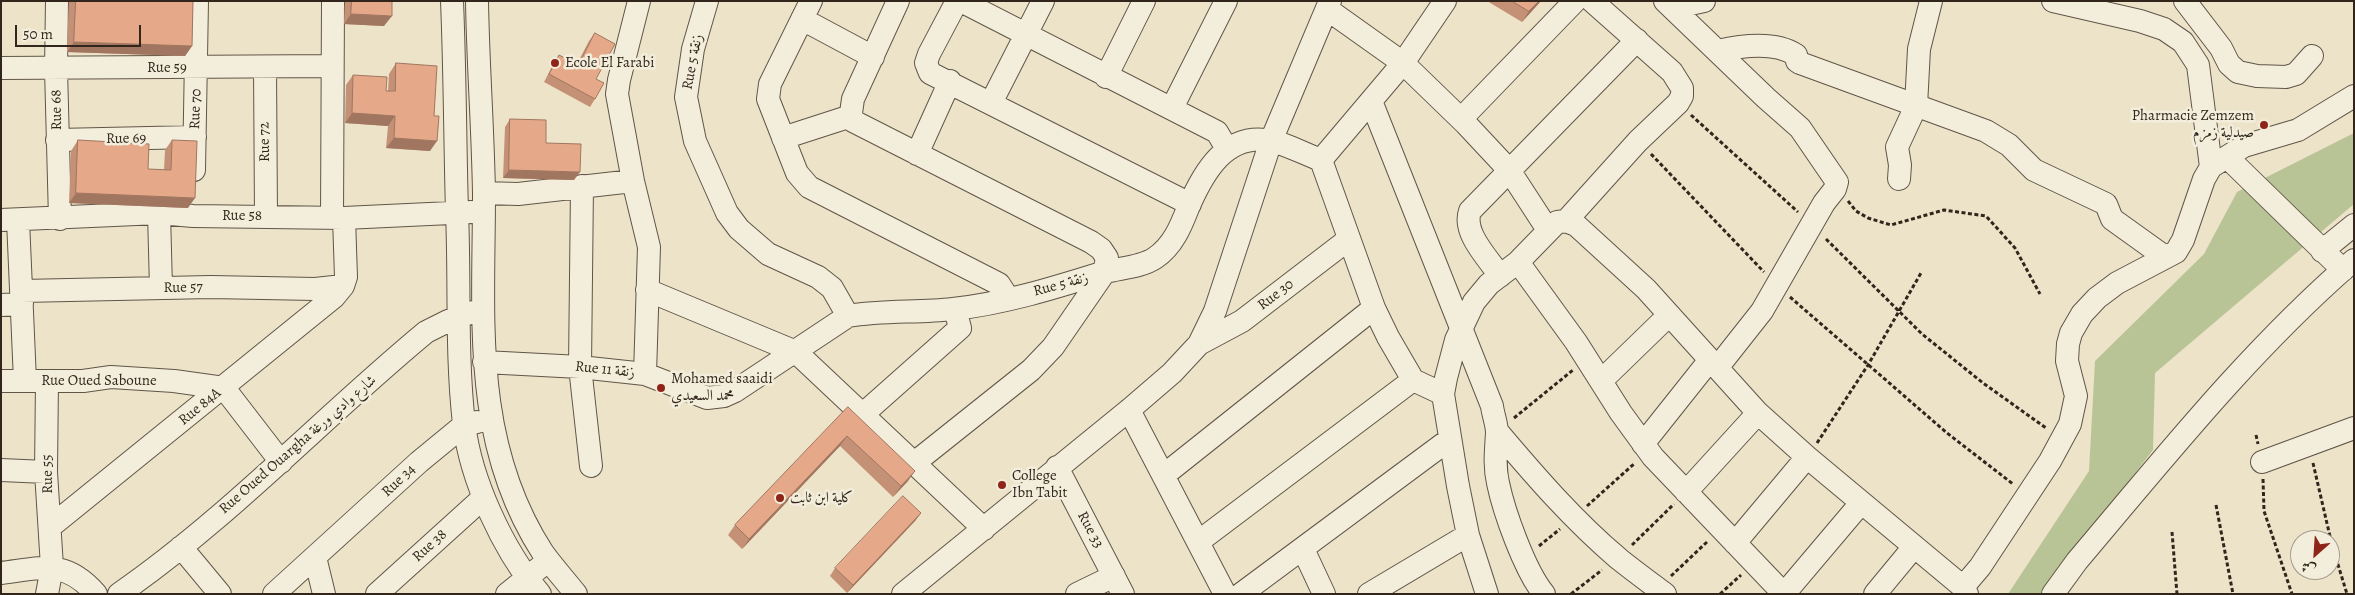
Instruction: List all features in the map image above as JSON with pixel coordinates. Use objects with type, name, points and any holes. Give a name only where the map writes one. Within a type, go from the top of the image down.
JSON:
[{"type":"street","name":"Rue 68","points":[[57,1],[56,69],[60,219]]},
{"type":"street","name":"Rue 70","points":[[194,202],[198,68],[197,1]]},
{"type":"street","points":[[333,1],[332,66],[338,217],[344,284]]},
{"type":"street","points":[[452,1],[456,112],[455,177],[458,212],[459,317],[464,425],[483,498],[533,586]]},
{"type":"street","points":[[477,1],[483,203],[484,362],[490,418],[508,482],[532,533],[550,561],[576,594]]},
{"type":"street","points":[[639,1],[617,94],[633,180],[649,247],[645,374]]},
{"type":"street","name":"Rue 5 زنقة","points":[[707,1],[693,49],[686,97],[695,142],[727,213],[739,229],[768,254],[818,277],[832,288],[848,316],[865,313],[955,309],[1074,283],[1156,257],[1179,232],[1207,170],[1219,154],[1227,148],[1252,140],[1271,141],[1321,160]]},
{"type":"street","points":[[898,1],[853,99],[851,116],[857,124],[1091,242],[1101,250],[1106,258],[1104,273],[1053,348],[1031,370],[913,464]]},
{"type":"street","points":[[1190,204],[950,81],[930,73],[926,63],[959,1],[1217,132],[1227,148]]},
{"type":"street","points":[[991,103],[1043,1]]},
{"type":"street","points":[[1106,77],[1144,1]]},
{"type":"street","points":[[1172,108],[1226,1]]},
{"type":"street","points":[[1444,394],[1413,380],[1388,337],[1374,308],[1321,160],[1403,63],[1445,1]]},
{"type":"street","points":[[1461,119],[1575,1]]},
{"type":"street","points":[[1487,594],[1468,535],[1450,439],[1444,394],[1451,356],[1461,326],[1482,292],[1518,262],[1557,225],[1638,141],[1678,103],[1682,92],[1678,80],[1637,40],[1592,1]]},
{"type":"street","points":[[1668,3],[1704,1]]},
{"type":"street","points":[[1899,179],[1900,165],[1897,147],[1916,106],[1919,49],[1931,1]]},
{"type":"street","points":[[2053,1],[2140,21],[2164,29],[2183,42],[2198,65],[2219,162],[2322,251],[2348,265],[2304,305],[2242,368],[2083,554],[2053,594]]},
{"type":"street","points":[[2164,29],[2175,1]]},
{"type":"street","points":[[2185,1],[2221,48],[2230,66],[2238,72],[2258,76],[2286,77],[2296,74],[2312,56]]},
{"type":"street","points":[[1643,444],[1762,311],[1824,203],[1835,189],[1837,182],[1800,128],[1772,104],[1668,3]]},
{"type":"street","points":[[903,594],[1129,410],[1182,364],[1199,344],[1215,311],[1271,141],[1329,5],[1403,63],[1461,119],[1557,225],[1576,225],[1646,289],[1758,413],[1807,458],[1965,591],[2062,440],[2074,412],[2076,396],[2067,361],[2071,333],[2078,319],[2086,309],[2111,287],[2173,254],[2181,244],[2204,179],[2219,162],[2256,142],[2298,130],[2354,96]]},
{"type":"street","points":[[873,57],[806,10],[770,84],[768,93],[768,99],[797,173],[809,187],[998,284],[1008,298]]},
{"type":"street","points":[[1500,276],[1472,234],[1468,225],[1468,216],[1476,204],[1637,40]]},
{"type":"street","points":[[1718,51],[1745,45],[1789,51],[1796,55],[1797,62],[1998,137],[2009,145],[2034,170],[2106,204],[2112,219],[2165,257]]},
{"type":"street","name":"Rue 59","points":[[1,68],[265,68],[332,66]]},
{"type":"street","name":"Rue 72","points":[[265,68],[266,216]]},
{"type":"street","points":[[917,154],[950,81]]},
{"type":"street","points":[[1371,101],[1492,406],[1497,431],[1495,445],[1498,483],[1506,512],[1524,558],[1544,594]]},
{"type":"street","points":[[783,138],[851,116]]},
{"type":"street","name":"Rue 69","points":[[57,140],[195,137]]},
{"type":"street","name":"Rue 58","points":[[10,220],[159,213],[194,202],[266,216],[338,217],[458,212],[518,194],[633,180]]},
{"type":"street","points":[[582,186],[580,366],[591,466]]},
{"type":"street","points":[[159,213],[161,288]]},
{"type":"street","name":"Rue 55","points":[[10,220],[15,300],[36,381],[46,472],[52,567],[47,594]]},
{"type":"street","points":[[2322,251],[2354,226]]},
{"type":"street","name":"Rue 30","points":[[1199,344],[1242,321],[1349,239]]},
{"type":"street","points":[[1518,262],[1588,359],[1643,444],[1686,492],[1784,594],[1861,503]]},
{"type":"street","name":"Rue 57","points":[[15,300],[161,288],[315,289],[344,284]]},
{"type":"street","name":"Rue 84A","points":[[50,527],[224,388],[334,296],[344,284]]},
{"type":"street","points":[[647,290],[796,352],[984,529]]},
{"type":"street","points":[[1164,475],[1374,308]]},
{"type":"street","name":"Rue Oued Ouargha شارع وادي ورغة","points":[[119,594],[181,547],[281,462],[418,338],[436,326],[484,309]]},
{"type":"street","points":[[862,415],[960,328],[955,309]]},
{"type":"street","points":[[1601,381],[1670,314]]},
{"type":"street","name":"Rue 11 زنقة","points":[[484,362],[580,366],[607,371],[645,374],[707,398],[716,398],[735,391],[848,316]]},
{"type":"street","name":"Rue Oued Saboune","points":[[1,381],[111,377],[174,381],[224,388]]},
{"type":"street","points":[[1198,542],[1413,380]]},
{"type":"street","points":[[224,388],[281,462]]},
{"type":"street","points":[[1129,410],[1225,594]]},
{"type":"street","points":[[1686,492],[1758,413]]},
{"type":"street","name":"Rue 34","points":[[274,594],[419,462],[464,425],[490,418]]},
{"type":"street","points":[[2262,462],[2354,428]]},
{"type":"street","points":[[1497,431],[1556,498],[1618,558],[1661,591]]},
{"type":"street","points":[[1241,594],[1450,439]]},
{"type":"street","points":[[1728,536],[1807,458]]},
{"type":"street","name":"Rue 33","points":[[1057,467],[1119,585]]},
{"type":"street","points":[[1,470],[46,472]]},
{"type":"street","name":"Rue 38","points":[[377,594],[483,498]]},
{"type":"street","points":[[1369,594],[1468,535]]},
{"type":"street","points":[[181,547],[220,594]]},
{"type":"street","points":[[1875,594],[1913,548]]},
{"type":"street","points":[[1302,549],[1324,594]]},
{"type":"street","points":[[315,557],[324,594]]},
{"type":"street","points":[[506,594],[533,586],[550,561]]},
{"type":"street","points":[[1,573],[52,567],[72,573],[83,579],[96,594]]},
{"type":"street","points":[[1077,594],[1119,585]]},
{"type":"path","points":[[1678,103],[1812,226],[1922,334],[1983,383],[2062,440]]},
{"type":"path","points":[[1638,141],[1744,254],[1778,286],[1947,433],[2028,495]]},
{"type":"path","points":[[1837,182],[1856,211],[1880,223],[1890,225],[1944,210],[1986,216],[2015,248],[2040,294]]},
{"type":"path","points":[[1807,458],[1868,365],[1922,273]]},
{"type":"path","points":[[1497,431],[1588,359]]},
{"type":"path","points":[[2256,434],[2262,462],[2264,510],[2292,594]]},
{"type":"path","points":[[2309,445],[2332,545],[2347,594]]},
{"type":"path","points":[[2216,505],[2233,594]]},
{"type":"path","points":[[2172,532],[2177,594]]},
{"type":"path","points":[[1661,591],[1728,536]]},
{"type":"path","points":[[1720,594],[1755,564]]},
{"type":"green space","points":[[2354,133],[2354,204],[2155,373],[2153,450],[2042,594],[2008,594],[2089,471],[2095,361],[2204,254],[2237,192]]},
{"type":"building","points":[[76,1],[193,1],[192,46],[74,42]]},
{"type":"building","points":[[352,1],[392,1],[392,16],[351,14]]},
{"type":"building","points":[[1512,1],[1539,1],[1529,11]]},
{"type":"building","points":[[595,33],[615,44],[596,79],[604,83],[595,99],[549,74],[559,55],[578,65]]},
{"type":"building","points":[[396,63],[437,66],[434,116],[439,116],[437,141],[394,138],[395,116],[352,113],[353,75],[387,77],[386,91],[395,91]]},
{"type":"building","points":[[510,119],[546,120],[546,143],[581,144],[580,172],[509,170]]},
{"type":"building","points":[[78,140],[149,144],[148,169],[171,170],[172,140],[197,141],[195,198],[76,193]]},
{"type":"building","points":[[848,407],[915,471],[901,486],[847,436],[749,539],[735,525]]},
{"type":"building","points":[[903,496],[921,513],[853,585],[835,568]]},
{"type":"place","name":"Ecole El Farabi","points":[[555,63]]},
{"type":"place","name":"Pharmacie Zemzem صيدلية زمزم","points":[[2264,125]]},
{"type":"place","name":"Mohamed saaidi محمد السعيدي","points":[[661,388]]},
{"type":"place","name":"College Ibn Tabit","points":[[1002,485]]},
{"type":"place","name":"كلية ابن ثابت","points":[[780,498]]}]
